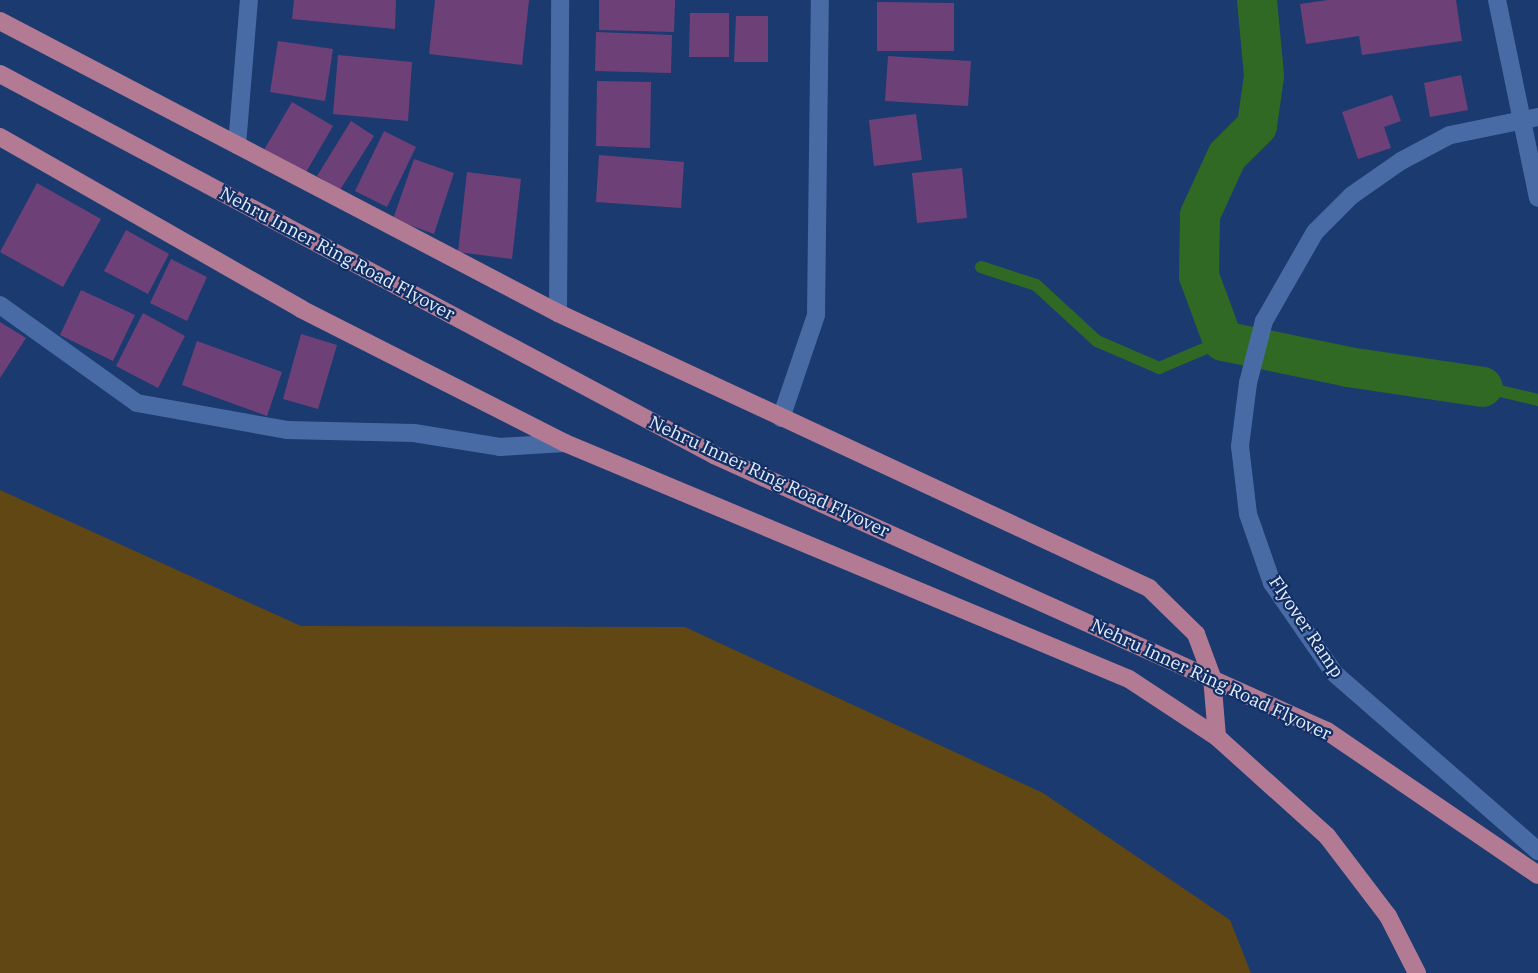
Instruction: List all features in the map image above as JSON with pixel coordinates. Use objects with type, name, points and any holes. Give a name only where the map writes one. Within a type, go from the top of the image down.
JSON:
[{"type":"main road","points":[[0,21],[558,313],[1149,588],[1196,634],[1212,676],[1217,737]]},
{"type":"main road","name":"Nehru Inner Ring Road Flyover","points":[[0,74],[714,456],[1327,731],[1538,875]]},
{"type":"main road","points":[[0,137],[301,309],[565,444],[1130,679],[1217,737],[1327,836],[1388,916],[1417,973]]},
{"type":"street","points":[[237,145],[249,0]]},
{"type":"street","points":[[558,313],[560,0]]},
{"type":"street","points":[[781,418],[816,315],[819,0]]},
{"type":"street","points":[[1497,0],[1538,198]]},
{"type":"street","name":"Flyover Ramp","points":[[1538,117],[1450,135],[1368,184],[1316,231],[1264,321],[1248,382],[1240,446],[1248,514],[1272,583],[1334,673],[1538,851]]},
{"type":"street","points":[[0,305],[137,403],[287,430],[414,433],[500,447],[565,444]]},
{"type":"shaded area","points":[[0,490],[301,626],[685,627],[1043,793],[1230,920],[1251,973],[0,973]]},
{"type":"building","points":[[294,0],[396,0],[395,29],[292,19]]},
{"type":"building","points":[[435,0],[529,0],[522,65],[429,54]]},
{"type":"building","points":[[599,0],[675,0],[674,32],[599,30]]},
{"type":"building","points":[[1328,0],[1456,0],[1462,41],[1362,55],[1359,36],[1306,44],[1300,4]]},
{"type":"building","points":[[877,2],[954,3],[954,51],[877,51]]},
{"type":"building","points":[[690,13],[729,13],[729,57],[689,57]]},
{"type":"building","points":[[736,16],[768,16],[768,62],[734,62]]},
{"type":"building","points":[[596,32],[672,35],[671,73],[595,71]]},
{"type":"building","points":[[278,41],[333,49],[325,101],[270,92]]},
{"type":"building","points":[[338,55],[412,62],[408,121],[333,114]]},
{"type":"building","points":[[888,56],[971,61],[968,106],[885,101]]},
{"type":"building","points":[[1461,75],[1468,110],[1430,117],[1424,83]]},
{"type":"building","points":[[597,81],[651,82],[650,148],[596,146]]},
{"type":"building","points":[[1392,95],[1401,121],[1384,127],[1391,148],[1358,159],[1342,112]]},
{"type":"building","points":[[292,102],[333,126],[305,174],[264,150]]},
{"type":"building","points":[[916,114],[922,160],[874,166],[869,120]]},
{"type":"building","points":[[351,121],[374,136],[340,190],[317,176]]},
{"type":"building","points":[[384,131],[416,147],[387,207],[355,191]]},
{"type":"building","points":[[599,155],[684,162],[681,208],[596,202]]},
{"type":"building","points":[[414,159],[454,173],[434,234],[393,219]]},
{"type":"building","points":[[962,168],[967,218],[917,223],[912,173]]},
{"type":"building","points":[[467,172],[521,179],[512,259],[458,252]]},
{"type":"building","points":[[37,183],[101,219],[63,287],[0,252]]},
{"type":"building","points":[[126,230],[169,254],[148,294],[104,271]]},
{"type":"building","points":[[171,259],[207,277],[187,321],[150,303]]},
{"type":"building","points":[[81,290],[135,315],[113,361],[60,335]]},
{"type":"building","points":[[143,313],[185,336],[158,388],[116,366]]},
{"type":"building","points":[[0,322],[26,338],[0,378]]},
{"type":"building","points":[[301,334],[337,345],[318,409],[283,399]]},
{"type":"building","points":[[197,341],[282,372],[267,416],[182,385]]},
{"type":"waterway","points":[[1257,0],[1264,76],[1257,126],[1227,156],[1200,215],[1199,276],[1223,341],[1348,367],[1483,387]]},
{"type":"waterway","points":[[981,267],[1036,285],[1097,341],[1159,368],[1223,341]]},
{"type":"waterway","points":[[1483,387],[1538,400]]}]
